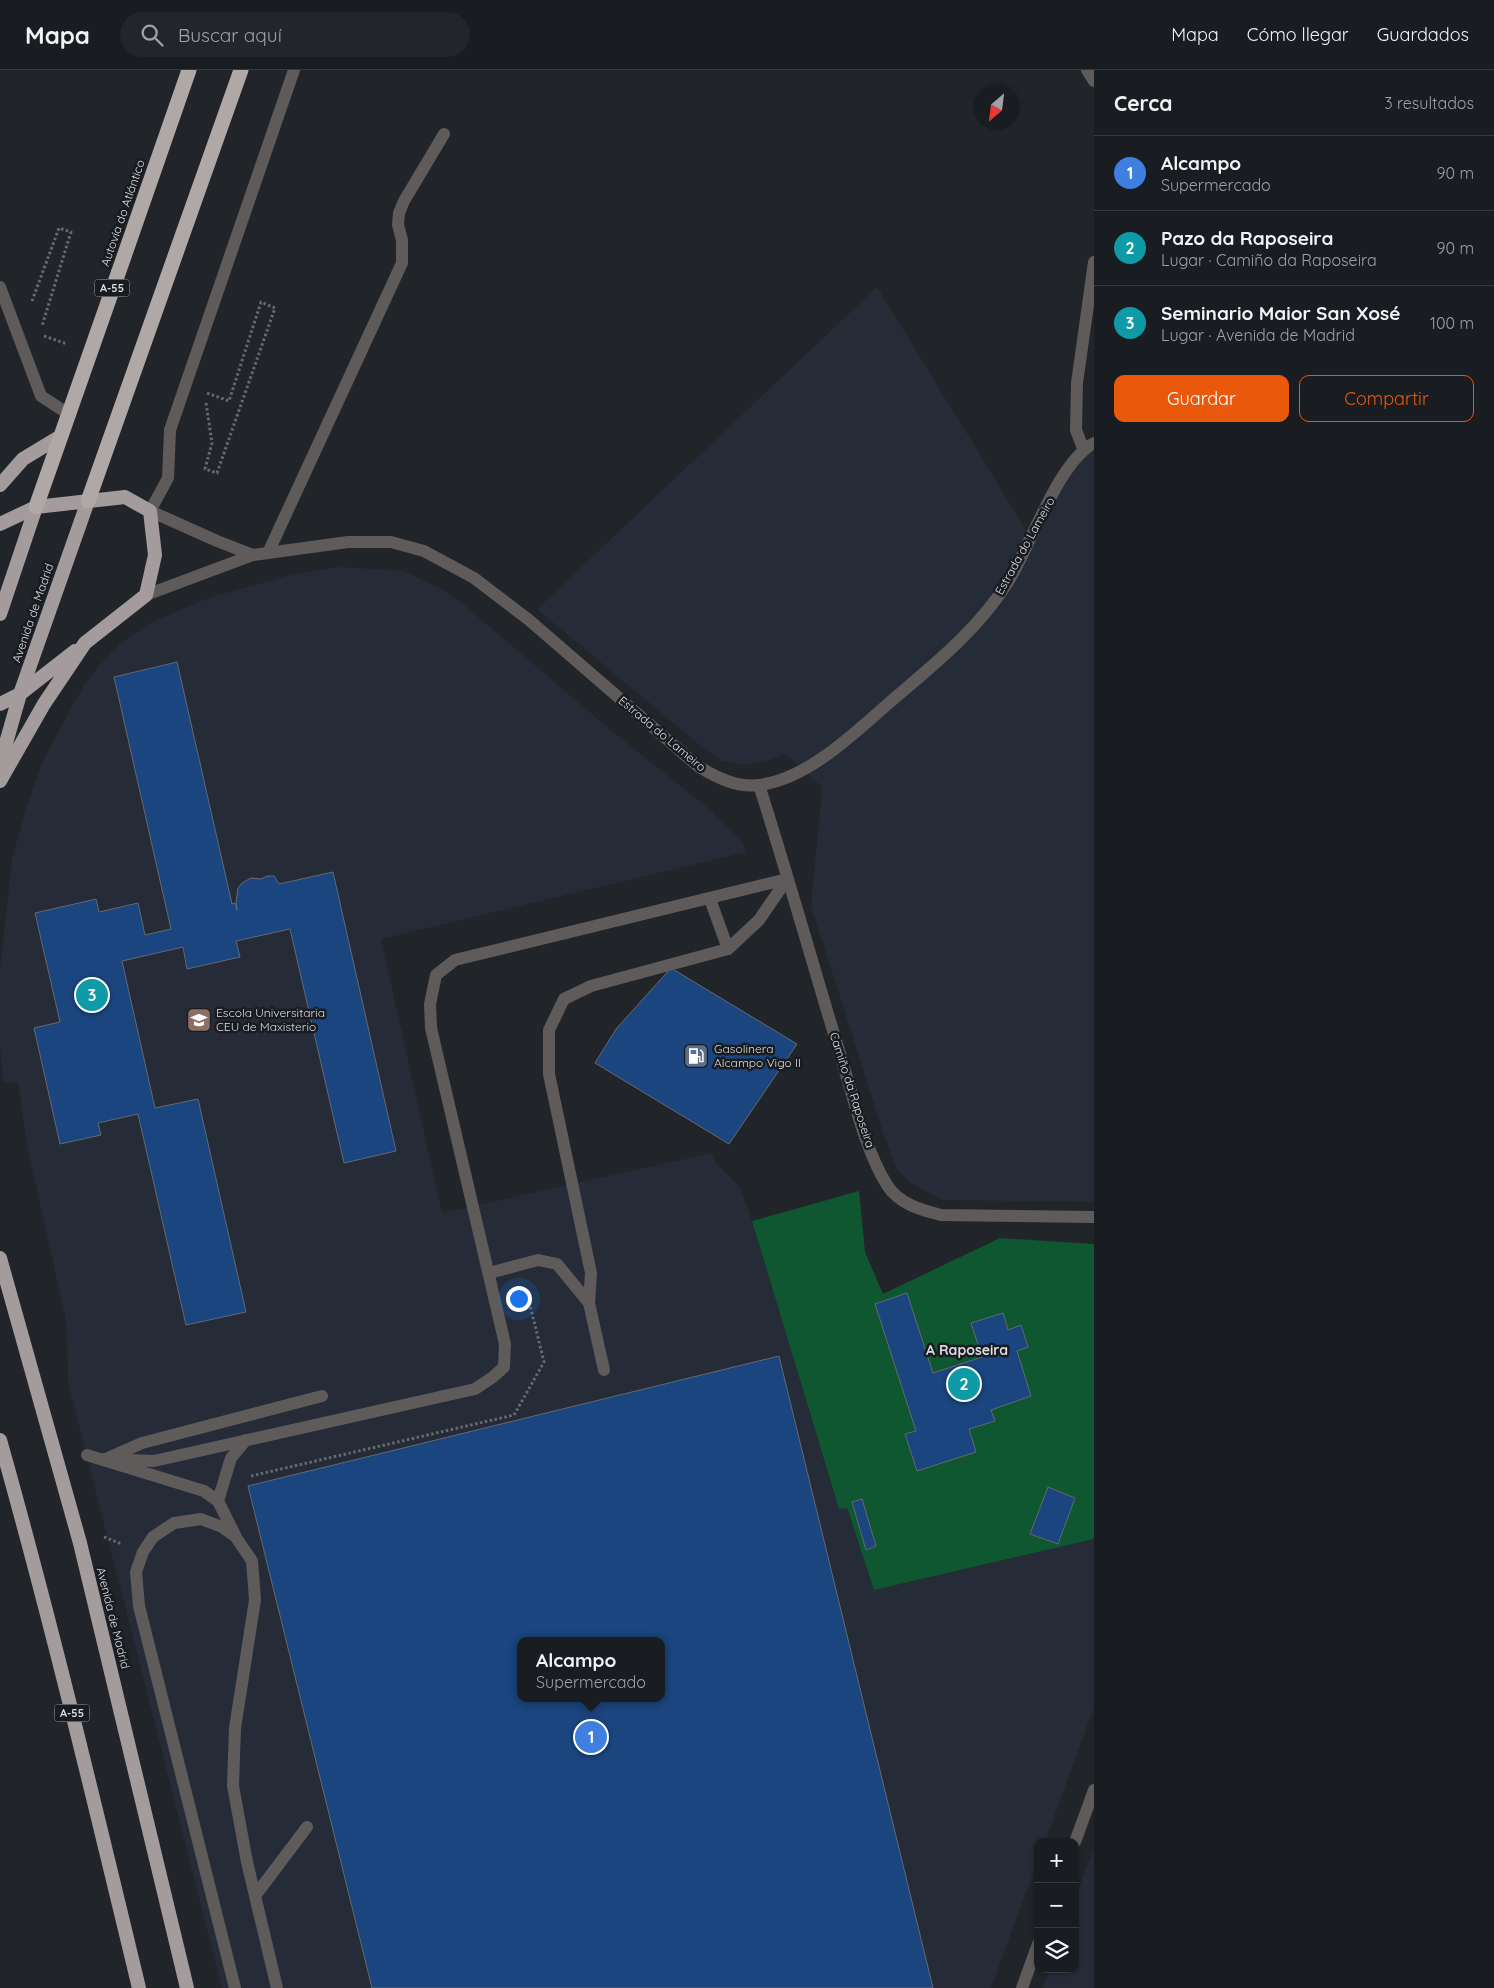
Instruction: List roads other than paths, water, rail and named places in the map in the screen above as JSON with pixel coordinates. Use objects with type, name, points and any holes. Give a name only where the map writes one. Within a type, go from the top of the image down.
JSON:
[{"type":"highway","name":"Autovía do Atlántico","points":[[36,507],[70,415],[189,70]]},
{"type":"highway","points":[[88,502],[241,70]]},
{"type":"highway","points":[[0,485],[22,459],[61,436]]},
{"type":"highway","points":[[0,524],[36,507],[124,497],[150,511],[155,555],[146,595],[20,694],[0,704]]},
{"type":"highway","name":"Avenida de Madrid","points":[[0,764],[20,694],[88,502]]},
{"type":"highway","name":"A-55","points":[[0,614],[36,507]]},
{"type":"highway","points":[[0,781],[44,704],[86,643]]},
{"type":"highway","name":"Avenida de Madrid","points":[[0,1258],[80,1544],[187,1988]]},
{"type":"highway","name":"A-55","points":[[0,1440],[86,1767],[139,1988]]},
{"type":"street","points":[[253,555],[150,511],[168,478],[170,430],[294,70]]},
{"type":"street","points":[[1088,70],[1094,81]]},
{"type":"street","points":[[268,553],[402,263],[402,240],[398,225],[399,213],[404,201],[444,134]]},
{"type":"street","name":"Estrada do Lameiro","points":[[146,595],[253,555],[348,542],[390,542],[424,551],[474,578],[529,620],[699,768],[720,779],[740,784],[759,785],[777,780],[806,767],[836,748],[954,647],[989,610],[1008,581],[1064,471],[1088,446],[1076,430],[1077,383],[1094,262]]},
{"type":"street","points":[[0,287],[41,396],[70,415]]},
{"type":"street","name":"Camiño da Raposeira","points":[[759,785],[870,1150],[887,1186],[901,1200],[918,1209],[941,1215],[1094,1217]]},
{"type":"street","points":[[104,1460],[154,1461],[475,1389],[493,1378],[504,1367],[505,1344],[431,1028],[430,1004],[436,975],[455,960],[787,879]]},
{"type":"street","points":[[604,1370],[589,1303],[591,1273],[549,1074],[549,1030],[564,999],[591,986],[728,950],[760,920],[787,879]]},
{"type":"street","points":[[710,899],[728,950]]},
{"type":"street","points":[[489,1273],[538,1260],[557,1264],[589,1303]]},
{"type":"street","points":[[104,1460],[142,1443],[322,1396]]},
{"type":"street","points":[[218,1501],[231,1458],[246,1440]]},
{"type":"street","points":[[87,1455],[204,1491],[218,1501],[235,1536],[252,1561],[255,1600],[235,1728],[233,1786],[255,1896],[277,1988]]},
{"type":"street","points":[[235,1536],[222,1526],[201,1519],[174,1523],[152,1537],[143,1552],[136,1572],[139,1606],[235,1988]]},
{"type":"street","points":[[1076,1838],[1094,1790]]},
{"type":"street","points":[[255,1896],[307,1827]]},
{"type":"street","points":[[1022,1988],[1034,1955]]},
{"type":"place","name":"Seminario Maior San Xosé","points":[[92,995]]},
{"type":"place","name":"Escola Universitaria CEU de Maxisterio","points":[[199,1020]]},
{"type":"place","name":"Gasolinera Alcampo Vigo II","points":[[696,1056]]},
{"type":"place","name":"Pazo da Raposeira","points":[[964,1384]]},
{"type":"place","name":"Alcampo","points":[[591,1737]]},
{"type":"district","name":"A Raposeira","points":[[967,1350]]}]
